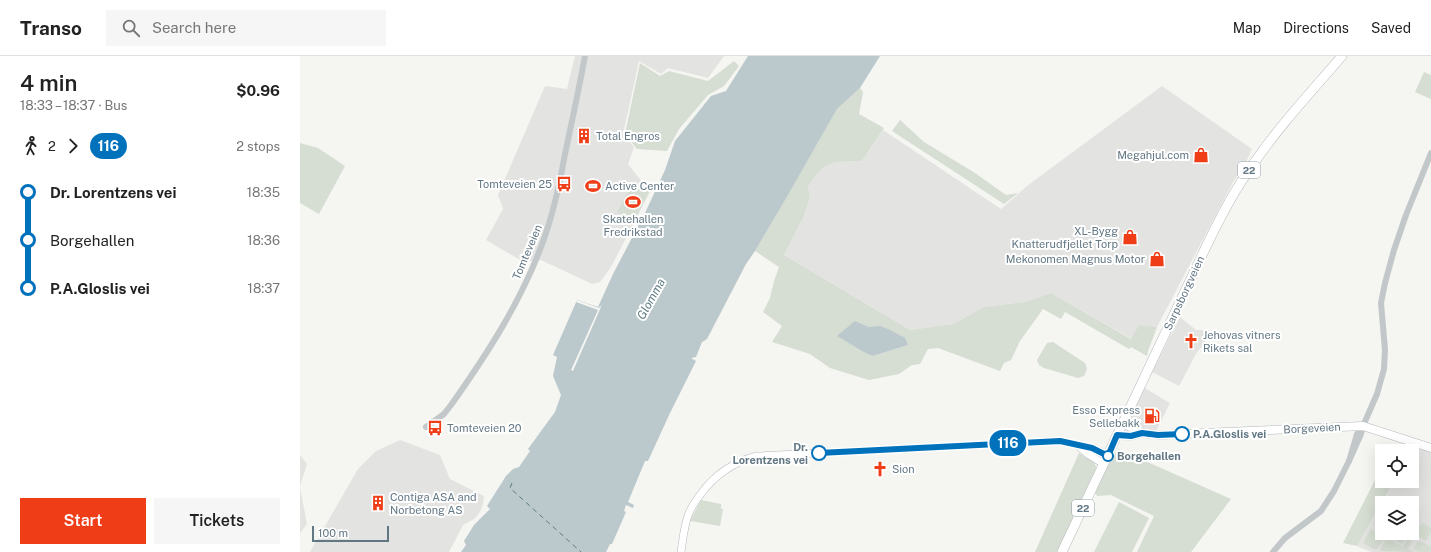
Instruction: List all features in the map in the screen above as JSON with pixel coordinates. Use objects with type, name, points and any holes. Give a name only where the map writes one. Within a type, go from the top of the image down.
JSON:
[{"type":"highway","name":"Sarpsborgveien","points":[[1062,552],[1204,251],[1234,193],[1267,145],[1342,56]]},
{"type":"main road","name":"Borgeveien","points":[[1122,423],[1142,433],[1158,435],[1363,426],[1431,448]]},
{"type":"main road","name":"Borgeveien","points":[[1117,435],[1131,436],[1142,433]]},
{"type":"main road","points":[[681,552],[687,519],[694,504],[713,478],[729,466],[746,458],[757,456],[1060,441],[1075,444],[1089,455],[1106,460]]},
{"type":"street","name":"Tomteveien","points":[[426,427],[444,414],[491,347],[521,292],[538,255],[550,221],[557,192],[585,56]]},
{"type":"street","points":[[1274,552],[1285,538],[1321,511],[1334,491],[1349,460],[1357,434],[1363,426],[1377,394],[1384,369],[1385,350],[1381,302],[1385,283],[1406,215],[1431,153]]},
{"type":"shaded area","points":[[575,56],[724,56],[708,78],[668,68],[661,74],[639,61],[623,134],[634,147],[628,164],[650,192],[611,267],[600,282],[592,284],[541,260],[524,262],[486,240],[503,209],[498,195],[545,86],[567,89]]},
{"type":"shaded area","points":[[734,61],[739,66],[724,86],[708,95],[679,129],[667,151],[637,149],[625,134],[640,63],[660,76],[669,71],[708,81]]},
{"type":"shaded area","points":[[1424,72],[1431,75],[1431,99],[1415,92]]},
{"type":"shaded area","points":[[1162,86],[1252,149],[1157,327],[1139,325],[1132,339],[1051,293],[1025,302],[984,307],[953,324],[910,330],[784,255],[803,218],[810,198],[808,186],[816,175],[824,167],[835,162],[862,161],[883,130],[1001,209],[1027,186]]},
{"type":"shaded area","points":[[860,88],[863,92],[859,114],[884,128],[862,161],[835,162],[824,167],[816,175],[808,186],[810,198],[803,218],[784,255],[910,330],[953,324],[984,307],[1025,302],[1051,293],[1131,339],[1139,325],[1157,327],[1147,356],[1131,347],[1129,349],[1065,312],[1061,319],[1043,309],[1020,341],[1011,360],[1004,363],[1000,371],[938,348],[928,349],[920,364],[912,365],[899,374],[869,380],[830,368],[810,354],[772,342],[782,326],[763,312],[770,298],[779,267],[755,251],[837,109]],"holes":[[[855,321],[908,345],[873,356]]]},
{"type":"shaded area","points":[[900,120],[924,142],[975,173],[1006,195],[1018,193],[1004,204],[892,131]]},
{"type":"shaded area","points":[[300,143],[318,148],[345,166],[319,214],[300,203]]},
{"type":"shaded area","name":"Skatehallen Fredrikstad","points":[[632,184],[649,192],[634,221],[617,212]]},
{"type":"shaded area","points":[[1180,317],[1196,330],[1208,330],[1212,333],[1196,354],[1179,386],[1152,372]]},
{"type":"shaded area","points":[[1053,342],[1085,363],[1087,369],[1084,376],[1078,378],[1044,368],[1039,365],[1037,360],[1047,343]]},
{"type":"shaded area","points":[[1143,387],[1170,403],[1156,431],[1133,426],[1131,421],[1131,415]]},
{"type":"shaded area","points":[[400,440],[440,455],[450,479],[484,496],[480,512],[474,519],[463,525],[449,552],[310,552],[358,469],[376,451]]},
{"type":"shaded area","points":[[1419,447],[1431,451],[1431,552],[1371,552],[1357,546],[1375,516],[1375,540],[1419,540],[1419,496],[1386,496],[1391,488],[1419,488]]},
{"type":"shaded area","points":[[1118,449],[1231,499],[1191,552],[1137,552],[1154,516],[1111,495],[1097,496],[1094,490]]},
{"type":"shaded area","points":[[1079,453],[1094,462],[1096,467],[1095,473],[1058,552],[1035,552]]},
{"type":"shaded area","points":[[300,455],[307,464],[300,486]]},
{"type":"shaded area","points":[[1375,480],[1375,488],[1390,488],[1386,496],[1375,496],[1375,515],[1357,546],[1343,543]]},
{"type":"shaded area","points":[[300,487],[307,524],[300,533]]},
{"type":"shaded area","points":[[701,500],[721,504],[721,509],[723,509],[720,526],[690,521]]},
{"type":"shaded area","points":[[1119,502],[1149,518],[1132,552],[1094,552]]},
{"type":"shaded area","points":[[1422,523],[1431,528],[1431,532],[1426,541],[1419,537],[1419,525],[1421,526]]},
{"type":"shaded area","points":[[1371,529],[1375,531],[1375,540],[1383,540],[1377,549],[1364,544],[1364,541]]},
{"type":"shaded area","points":[[1386,540],[1391,540],[1403,547],[1407,540],[1412,540],[1408,548],[1414,552],[1381,551]]},
{"type":"shaded area","points":[[1395,540],[1405,540],[1402,544]]},
{"type":"shaded area","points":[[1421,541],[1431,547],[1431,552],[1419,552],[1414,549],[1417,542]]},
{"type":"water","name":"Glomma","points":[[748,56],[880,56],[860,88],[837,109],[785,200],[746,264],[707,339],[702,342],[696,357],[691,358],[696,361],[648,461],[645,461],[628,502],[634,505],[633,508],[626,505],[624,511],[626,512],[612,544],[610,544],[606,552],[461,552],[466,545],[464,541],[474,525],[490,509],[487,506],[506,476],[513,469],[519,467],[530,451],[528,449],[555,412],[561,395],[553,376],[557,357],[553,355],[577,300],[598,307],[665,170],[675,141],[711,96],[726,91]]},
{"type":"water","points":[[855,321],[869,327],[880,326],[890,330],[905,338],[908,345],[873,356],[864,352],[837,336]]},
{"type":"pier","points":[[577,300],[599,308],[600,306],[601,307],[573,371],[571,370],[598,310],[576,302]]},
{"type":"ferry route","points":[[512,483],[510,488],[581,552]]},
{"type":"bus line","name":"116","points":[[819,453],[1060,441],[1092,448],[1108,456],[1117,435],[1131,436],[1142,433],[1158,435],[1182,434]]},
{"type":"place","name":"Total Engros","points":[[584,136]]},
{"type":"place","name":"Megahjul.com","points":[[1201,155]]},
{"type":"place","name":"Tomteveien 25","points":[[564,184]]},
{"type":"place","name":"Active Center","points":[[593,186]]},
{"type":"place","name":"Skatehallen Fredrikstad","points":[[633,202]]},
{"type":"place","name":"XL-Bygg Knatterudfjellet Torp","points":[[1130,237]]},
{"type":"place","name":"Mekonomen Magnus Motor","points":[[1157,259]]},
{"type":"place","name":"Jehovas vitners Rikets sal","points":[[1191,341]]},
{"type":"place","name":"Esso Express Sellebakk","points":[[1152,416]]},
{"type":"place","name":"Tomteveien 20","points":[[435,428]]},
{"type":"place","name":"P.A.Gloslis vei","points":[[1182,434]]},
{"type":"place","name":"Dr. Lorentzens vei","points":[[819,453]]},
{"type":"place","name":"Borgehallen","points":[[1108,456]]},
{"type":"place","name":"Sion","points":[[880,469]]},
{"type":"place","name":"Contiga ASA and Norbetong AS","points":[[378,503]]}]
